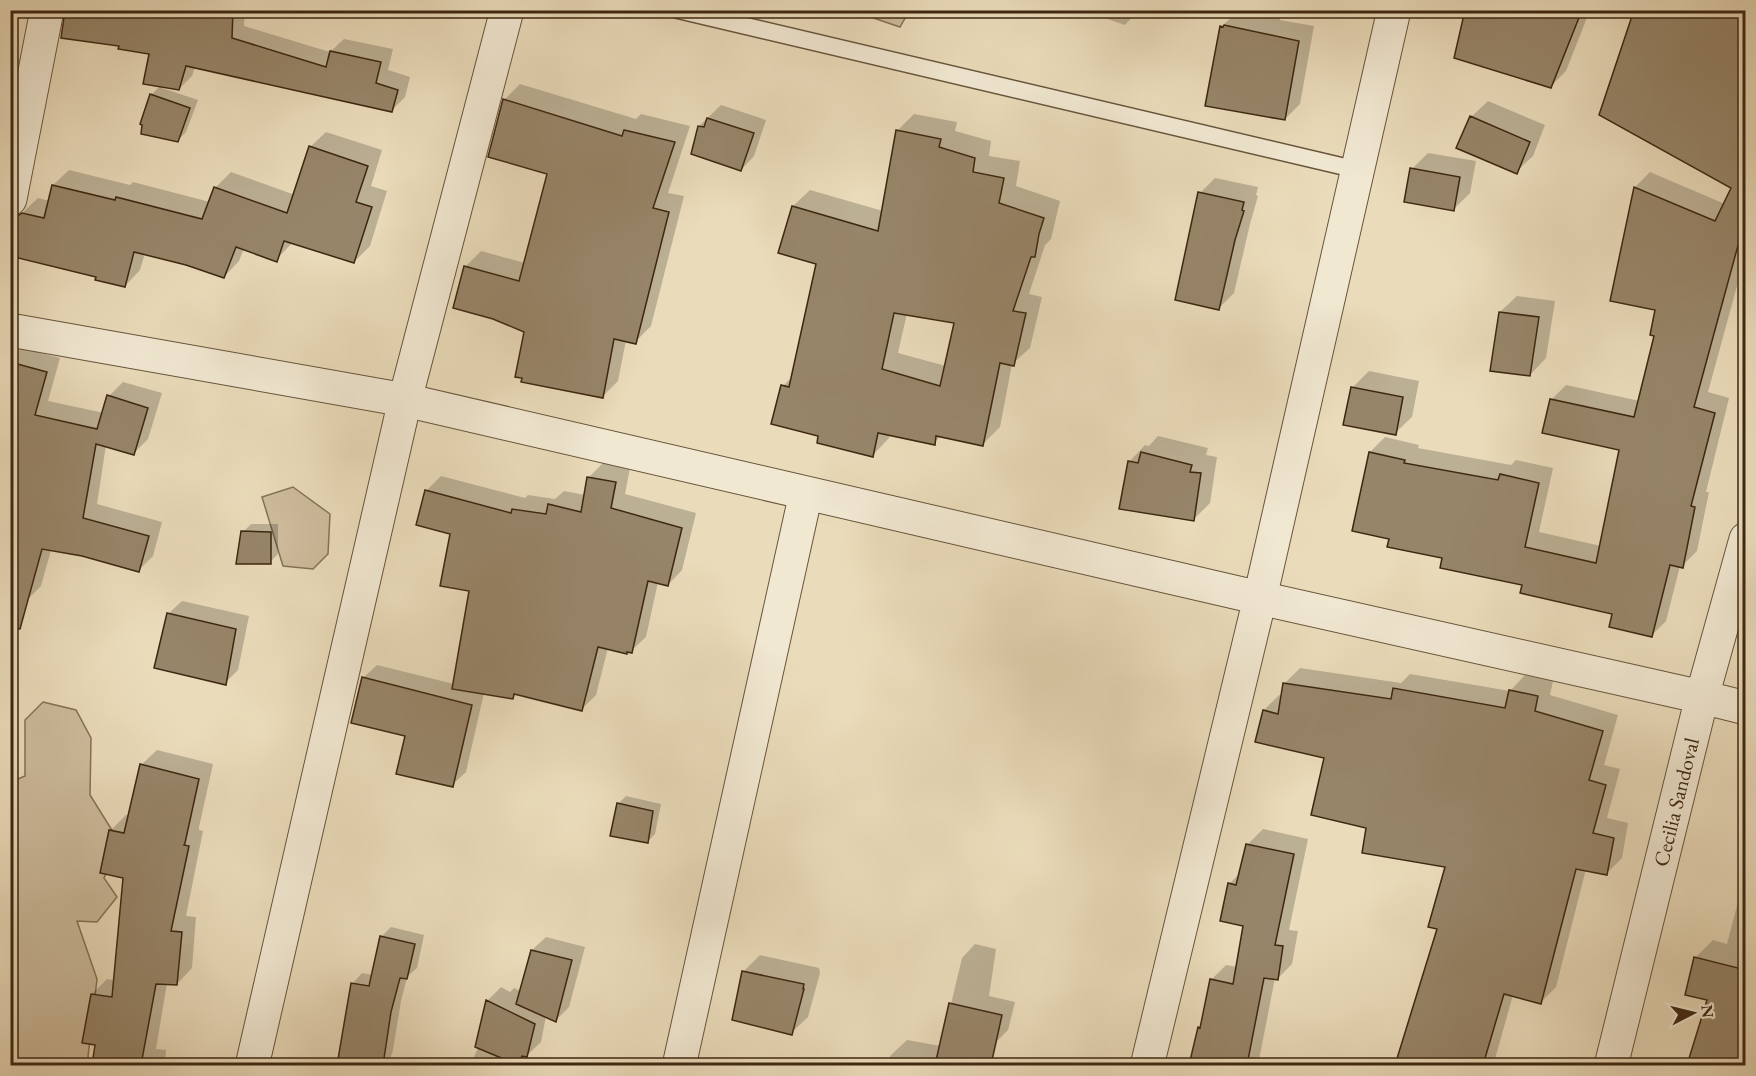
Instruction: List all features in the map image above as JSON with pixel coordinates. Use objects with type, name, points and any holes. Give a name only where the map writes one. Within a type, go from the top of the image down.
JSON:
[{"type":"street","points":[[10,199],[47,10]]},
{"type":"street","points":[[252,1065],[405,400],[507,10]]},
{"type":"street","points":[[1148,1065],[1260,598],[1394,10]]},
{"type":"street","points":[[10,330],[405,400],[1746,708]]},
{"type":"street","points":[[679,1065],[806,493]]},
{"type":"street","name":"Cecilia Sandoval","points":[[1611,1065],[1702,697],[1746,539]]},
{"type":"lane","points":[[678,10],[1358,170]]},
{"type":"shaded area","points":[[909,10],[900,27],[853,11]]},
{"type":"shaded area","points":[[293,487],[330,514],[328,554],[313,569],[283,566],[262,497]]},
{"type":"shaded area","points":[[43,702],[76,710],[91,738],[90,795],[120,843],[104,878],[117,897],[97,922],[77,921],[97,979],[87,1065],[11,1066],[11,782],[25,776],[25,720]]},
{"type":"building","points":[[65,10],[233,10],[232,38],[326,67],[330,51],[381,62],[376,83],[398,90],[392,112],[186,66],[179,90],[143,84],[149,54],[118,49],[119,46],[61,38]]},
{"type":"building","points":[[1465,10],[1582,10],[1551,88],[1454,58]]},
{"type":"building","points":[[1634,10],[1746,10],[1746,216],[1694,407],[1715,413],[1691,506],[1695,507],[1683,568],[1670,565],[1652,637],[1609,627],[1612,614],[1520,593],[1522,585],[1440,568],[1442,558],[1387,547],[1389,539],[1352,531],[1369,452],[1405,460],[1404,463],[1498,480],[1500,474],[1539,483],[1525,547],[1596,563],[1619,450],[1542,433],[1550,399],[1634,417],[1654,336],[1650,335],[1655,310],[1610,301],[1634,187],[1715,221],[1731,188],[1599,115]]},
{"type":"building","points":[[1220,26],[1299,41],[1285,120],[1205,106]]},
{"type":"building","points":[[150,94],[190,108],[178,142],[141,134],[142,125],[140,124]]},
{"type":"building","points":[[503,99],[622,136],[624,130],[675,142],[653,208],[669,212],[636,344],[614,339],[603,398],[521,382],[522,378],[515,377],[524,332],[493,319],[453,308],[464,266],[519,281],[547,174],[488,157]]},
{"type":"building","points":[[1470,116],[1530,142],[1517,174],[1456,148]]},
{"type":"building","points":[[707,118],[754,133],[741,171],[691,154],[698,126],[704,127]]},
{"type":"building","points":[[896,130],[941,139],[939,147],[975,158],[973,172],[1004,178],[999,203],[1044,218],[1035,257],[1031,257],[1013,311],[1026,313],[1014,366],[1000,363],[983,446],[936,436],[935,445],[878,433],[873,457],[817,443],[818,436],[771,424],[781,385],[789,387],[816,264],[778,253],[792,206],[878,231]],"holes":[[[894,313],[954,323],[940,386],[882,369]]]},
{"type":"building","points":[[309,146],[368,166],[356,202],[372,207],[354,263],[284,241],[277,262],[236,247],[224,278],[186,265],[134,252],[125,287],[95,280],[96,277],[10,256],[10,245],[17,216],[22,213],[44,218],[52,185],[115,200],[116,197],[202,219],[214,187],[287,213]]},
{"type":"building","points":[[1410,168],[1460,177],[1454,211],[1404,202]]},
{"type":"building","points":[[1198,192],[1244,202],[1242,210],[1244,211],[1219,310],[1175,300]]},
{"type":"building","points":[[1499,312],[1539,317],[1530,376],[1490,371]]},
{"type":"building","points":[[10,362],[47,372],[35,415],[97,429],[107,395],[148,408],[134,455],[96,444],[83,518],[149,536],[139,572],[82,556],[42,549],[20,629],[10,628]]},
{"type":"building","points":[[1351,387],[1403,397],[1396,435],[1343,425]]},
{"type":"building","points":[[1141,452],[1192,465],[1190,472],[1201,473],[1194,521],[1119,509],[1128,461],[1138,463]]},
{"type":"building","points":[[587,477],[616,482],[611,508],[682,528],[668,586],[648,581],[632,653],[627,652],[627,654],[598,647],[582,711],[514,694],[513,699],[452,689],[469,591],[440,586],[450,534],[416,525],[425,490],[511,513],[512,509],[546,514],[548,504],[581,512]]},
{"type":"building","points":[[241,531],[271,532],[271,564],[236,564]]},
{"type":"building","points":[[167,613],[236,629],[226,685],[154,668]]},
{"type":"building","points":[[362,677],[472,705],[453,787],[396,774],[405,736],[351,723]]},
{"type":"building","points":[[1283,683],[1391,699],[1393,688],[1505,708],[1509,690],[1538,696],[1535,711],[1603,731],[1589,780],[1606,785],[1593,833],[1614,838],[1607,875],[1576,869],[1541,1004],[1504,994],[1483,1065],[1395,1065],[1437,929],[1428,927],[1445,867],[1362,853],[1366,828],[1311,815],[1324,758],[1255,742],[1263,710],[1278,714]]},
{"type":"building","points":[[140,764],[199,779],[184,845],[189,846],[171,931],[182,932],[177,985],[156,984],[141,1065],[92,1065],[95,1045],[82,1043],[91,994],[112,997],[123,878],[100,873],[109,830],[124,833]]},
{"type":"building","points":[[617,803],[653,811],[648,843],[610,836]]},
{"type":"building","points":[[1246,844],[1294,854],[1275,945],[1283,946],[1278,980],[1264,978],[1248,1060],[1240,1059],[1239,1065],[1189,1065],[1198,1027],[1200,1028],[1210,979],[1233,984],[1243,926],[1220,921],[1228,883],[1236,885]]},
{"type":"building","points":[[380,936],[415,944],[407,979],[400,978],[391,1012],[383,1065],[337,1065],[351,983],[369,986]]},
{"type":"building","points":[[531,950],[572,960],[556,1022],[516,1004]]},
{"type":"building","points":[[1694,957],[1746,970],[1746,1065],[1687,1065],[1707,1000],[1685,995]]},
{"type":"building","points":[[742,971],[804,984],[792,1035],[732,1020]]},
{"type":"building","points":[[486,1000],[535,1024],[527,1057],[522,1056],[518,1065],[475,1047]]},
{"type":"building","points":[[949,1003],[1002,1015],[991,1065],[935,1065]]}]
